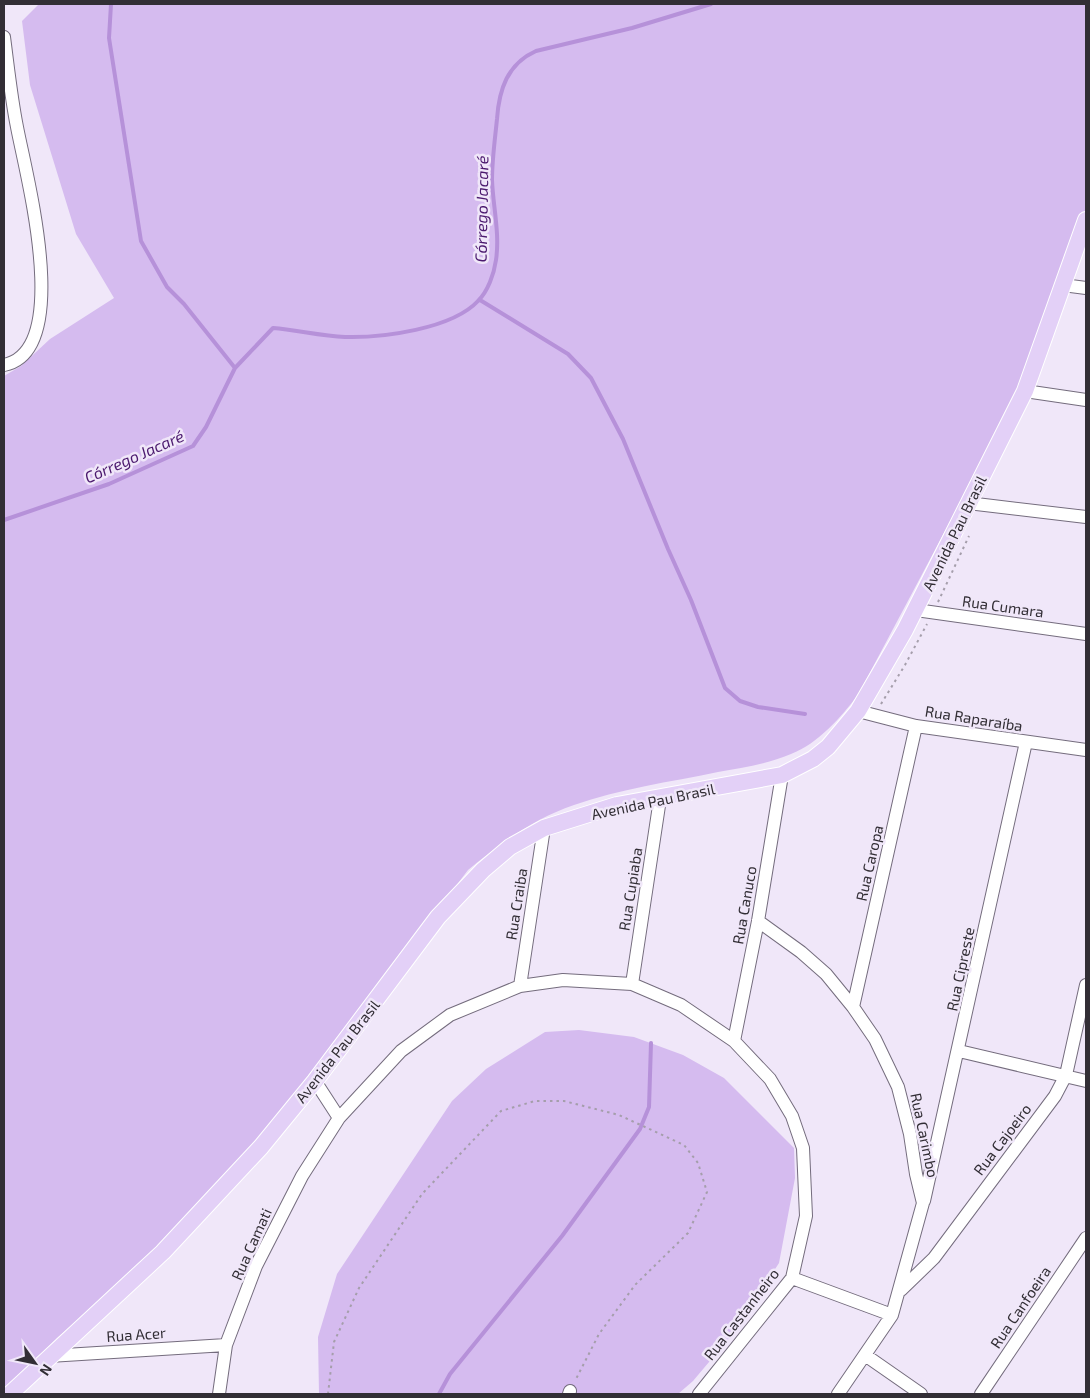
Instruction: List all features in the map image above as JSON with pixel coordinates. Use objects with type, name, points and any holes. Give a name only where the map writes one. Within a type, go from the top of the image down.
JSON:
[{"type":"main road","name":"Avenida Pau Brasil","points":[[10,1394],[175,1238],[261,1147],[315,1082],[438,917],[483,870],[503,853],[544,828],[617,805],[660,799],[782,775],[813,759],[828,747],[858,711],[916,610],[1025,391],[1086,220]]},
{"type":"street","points":[[4,37],[12,104],[41,253],[42,293],[37,331],[29,351],[15,363],[4,366]]},
{"type":"street","points":[[1063,285],[1086,288]]},
{"type":"street","points":[[1025,391],[1086,400]]},
{"type":"street","points":[[968,503],[1086,517]]},
{"type":"street","name":"Rua Cumara","points":[[916,610],[1086,634]]},
{"type":"street","name":"Rua Raparaíba","points":[[858,711],[916,726],[1086,750]]},
{"type":"street","name":"Rua Caropa","points":[[853,1007],[916,726]]},
{"type":"street","name":"Rua Cipreste","points":[[924,1203],[1026,742]]},
{"type":"street","name":"Rua Canuco","points":[[734,1041],[758,921],[782,775]]},
{"type":"street","name":"Rua Cupiaba","points":[[632,984],[660,799]]},
{"type":"street","name":"Rua Craiba","points":[[520,986],[544,828]]},
{"type":"street","name":"Rua Carimbo","points":[[758,921],[801,952],[826,974],[853,1007],[874,1039],[898,1087],[924,1203]]},
{"type":"street","name":"Rua Castanheiro","points":[[340,1118],[401,1051],[450,1014],[520,986],[563,980],[632,984],[681,1005],[734,1041],[770,1079],[792,1116],[803,1148],[806,1216],[792,1278],[699,1394]]},
{"type":"street","name":"Rua Cajoeiro","points":[[901,1290],[934,1258],[1055,1096],[1066,1074],[1086,985]]},
{"type":"street","points":[[959,1051],[1066,1074],[1086,1081]]},
{"type":"street","points":[[315,1082],[340,1118]]},
{"type":"street","name":"Rua Camati","points":[[219,1394],[226,1345],[256,1266],[302,1176],[340,1118]]},
{"type":"street","points":[[838,1394],[892,1315],[901,1290],[924,1203]]},
{"type":"street","name":"Rua Canfoeira","points":[[981,1394],[1086,1238]]},
{"type":"street","points":[[792,1278],[892,1315]]},
{"type":"street","name":"Rua Acer","points":[[49,1356],[226,1345]]},
{"type":"street","points":[[865,1355],[922,1394]]},
{"type":"path","points":[[874,715],[905,665],[933,612],[971,532]]},
{"type":"path","points":[[328,1394],[334,1342],[359,1288],[422,1194],[501,1111],[535,1101],[564,1100],[619,1115],[684,1145],[698,1163],[708,1192],[688,1233],[635,1284],[599,1334],[570,1392]]},
{"type":"shaded area","points":[[39,4],[1086,4],[1086,208],[1031,369],[858,695],[836,721],[811,743],[791,754],[773,760],[627,790],[574,805],[531,825],[505,841],[480,860],[468,870],[267,1136],[141,1265],[57,1338],[4,1392],[4,376],[21,366],[50,339],[114,298],[76,234],[30,85],[22,21]]},
{"type":"shaded area","points":[[579,1030],[634,1037],[683,1055],[724,1078],[794,1148],[795,1178],[779,1263],[736,1330],[693,1381],[678,1394],[319,1394],[318,1337],[337,1274],[452,1101],[486,1069],[545,1032]]},
{"type":"waterway","points":[[111,4],[109,38],[141,241],[167,287],[184,304],[235,368]]},
{"type":"waterway","name":"Córrego Jacaré","points":[[4,520],[109,484],[193,446],[206,427],[235,368],[273,328],[345,337],[378,336],[434,325],[466,311],[485,292],[495,265],[497,230],[492,180],[493,157],[500,98],[506,79],[511,71],[526,56],[536,51],[632,28],[711,4]]},
{"type":"waterway","points":[[480,300],[568,354],[591,378],[623,439],[691,600],[725,688],[740,701],[758,707],[805,714]]},
{"type":"waterway","points":[[439,1394],[450,1374],[562,1236],[640,1129],[649,1107],[651,1043]]}]
